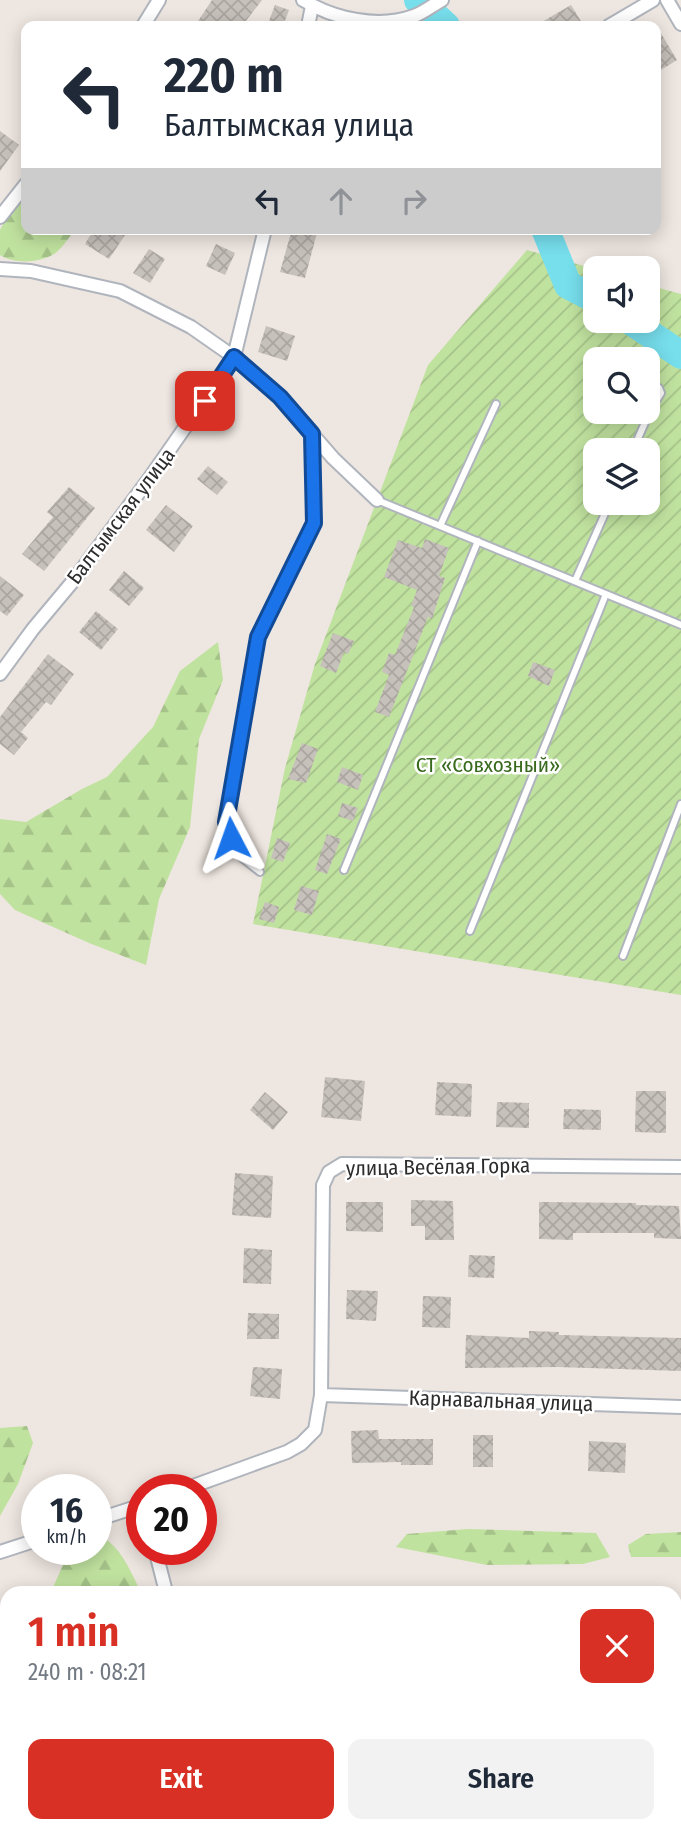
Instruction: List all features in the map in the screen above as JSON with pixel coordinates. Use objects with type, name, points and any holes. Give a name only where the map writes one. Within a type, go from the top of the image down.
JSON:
[{"type":"street","points":[[146,21],[159,0]]},
{"type":"street","points":[[383,21],[414,16],[442,0]]},
{"type":"street","points":[[617,21],[653,0]]},
{"type":"street","points":[[667,0],[681,24]]},
{"type":"street","points":[[308,21],[307,3],[365,21]]},
{"type":"street","points":[[0,218],[21,191]]},
{"type":"street","name":"Балтымская улица","points":[[0,674],[149,479],[234,357],[264,235]]},
{"type":"street","points":[[0,269],[31,271],[120,291],[191,327],[234,357],[280,397],[332,458],[377,500]]},
{"type":"street","name":"улица Весёлая Горка","points":[[217,1477],[287,1452],[301,1444],[315,1430],[321,1395],[323,1185],[329,1172],[342,1164],[681,1167]]},
{"type":"street","name":"Карнавальная улица","points":[[321,1395],[681,1407]]},
{"type":"street","points":[[0,1552],[21,1545]]},
{"type":"street","points":[[159,1565],[164,1586]]},
{"type":"lane","points":[[440,526],[496,404]]},
{"type":"lane","points":[[260,872],[237,854],[226,822],[258,637],[314,523],[312,434]]},
{"type":"lane","points":[[377,500],[681,625]]},
{"type":"lane","points":[[575,581],[604,515]]},
{"type":"lane","points":[[344,870],[478,541]]},
{"type":"lane","points":[[470,932],[606,594]]},
{"type":"lane","points":[[623,956],[681,804]]},
{"type":"green space","points":[[21,199],[21,235],[71,235],[52,255],[37,260],[13,260],[0,255],[0,230]]},
{"type":"green space","name":"СТ «Совхозный»","points":[[527,250],[583,266],[583,333],[660,333],[660,288],[681,294],[681,995],[253,924],[285,768],[315,664],[428,365]]},
{"type":"green space","points":[[218,642],[223,680],[199,739],[190,827],[159,899],[146,965],[15,910],[0,894],[0,819],[26,822],[107,777],[153,727],[180,671]]},
{"type":"green space","points":[[27,1426],[33,1443],[18,1484],[0,1516],[0,1428]]},
{"type":"green space","points":[[468,1529],[596,1533],[610,1557],[583,1564],[487,1565],[396,1547],[407,1534]]},
{"type":"green space","points":[[681,1532],[681,1557],[631,1557],[628,1545],[646,1534]]},
{"type":"green space","points":[[112,1544],[138,1586],[54,1586],[63,1565],[112,1565]]},
{"type":"building","points":[[212,0],[262,0],[246,21],[198,21]]},
{"type":"building","points":[[275,5],[289,10],[285,21],[269,21]]},
{"type":"building","points":[[571,5],[581,21],[544,21]]},
{"type":"building","points":[[661,33],[677,60],[661,70]]},
{"type":"building","points":[[0,131],[19,145],[0,171]]},
{"type":"building","points":[[90,235],[125,235],[109,259],[85,244]]},
{"type":"building","points":[[290,235],[316,235],[305,278],[280,272]]},
{"type":"building","points":[[216,244],[235,253],[225,275],[206,266]]},
{"type":"building","points":[[149,249],[165,259],[150,283],[133,273]]},
{"type":"building","points":[[266,326],[295,336],[287,361],[258,352]]},
{"type":"building","points":[[208,466],[228,482],[217,495],[197,479]]},
{"type":"building","points":[[69,487],[95,508],[44,571],[22,554],[53,517],[47,512]]},
{"type":"building","points":[[166,505],[193,526],[174,552],[146,530]]},
{"type":"building","points":[[425,539],[449,548],[439,576],[445,578],[432,619],[428,617],[389,717],[375,712],[389,675],[382,672],[389,653],[395,655],[414,607],[411,606],[417,590],[384,577],[398,540],[422,548]]},
{"type":"building","points":[[124,571],[144,588],[129,606],[109,590]]},
{"type":"building","points":[[0,576],[24,595],[7,616],[0,611]]},
{"type":"building","points":[[96,611],[118,629],[101,650],[79,632]]},
{"type":"building","points":[[333,633],[354,641],[348,654],[344,652],[336,673],[320,666]]},
{"type":"building","points":[[48,654],[74,674],[51,705],[46,702],[21,732],[28,738],[14,755],[0,744],[0,717]]},
{"type":"building","points":[[533,662],[555,670],[549,686],[528,676]]},
{"type":"building","points":[[302,743],[318,749],[306,783],[288,779]]},
{"type":"building","points":[[342,767],[363,775],[358,790],[337,782]]},
{"type":"building","points":[[342,803],[358,808],[353,821],[338,816]]},
{"type":"building","points":[[327,834],[341,839],[327,874],[315,870]]},
{"type":"building","points":[[277,838],[290,843],[283,862],[271,858]]},
{"type":"building","points":[[301,886],[319,891],[312,915],[294,910]]},
{"type":"building","points":[[265,902],[279,907],[274,923],[259,919]]},
{"type":"building","points":[[325,1077],[365,1081],[361,1121],[321,1117]]},
{"type":"building","points":[[437,1082],[472,1084],[471,1117],[435,1115]]},
{"type":"building","points":[[636,1091],[666,1091],[666,1133],[635,1132]]},
{"type":"building","points":[[265,1092],[288,1112],[273,1130],[250,1110]]},
{"type":"building","points":[[497,1102],[529,1103],[529,1128],[496,1127]]},
{"type":"building","points":[[564,1109],[601,1110],[601,1130],[563,1129]]},
{"type":"building","points":[[235,1173],[273,1176],[271,1218],[232,1215]]},
{"type":"building","points":[[411,1200],[453,1201],[454,1240],[425,1240],[425,1226],[411,1226]]},
{"type":"building","points":[[346,1202],[383,1202],[383,1232],[346,1231]]},
{"type":"building","points":[[539,1202],[679,1206],[681,1239],[654,1238],[654,1233],[573,1233],[573,1240],[539,1239]]},
{"type":"building","points":[[244,1248],[272,1250],[271,1284],[243,1283]]},
{"type":"building","points":[[469,1255],[495,1256],[494,1278],[468,1277]]},
{"type":"building","points":[[347,1290],[378,1291],[376,1321],[346,1319]]},
{"type":"building","points":[[423,1296],[451,1297],[450,1328],[422,1327]]},
{"type":"building","points":[[248,1313],[279,1314],[279,1339],[247,1339]]},
{"type":"building","points":[[529,1331],[559,1332],[559,1335],[681,1338],[681,1371],[558,1367],[465,1368],[466,1335],[529,1338]]},
{"type":"building","points":[[253,1367],[282,1369],[280,1399],[250,1396]]},
{"type":"building","points":[[378,1430],[379,1439],[433,1439],[433,1465],[401,1465],[401,1462],[352,1463],[351,1431]]},
{"type":"building","points":[[473,1435],[493,1435],[493,1467],[473,1467]]},
{"type":"building","points":[[589,1441],[626,1443],[625,1473],[588,1471]]},
{"type":"waterway","points":[[418,0],[441,21]]},
{"type":"waterway","points":[[547,235],[568,285],[583,293]]},
{"type":"waterway","points":[[648,333],[681,355]]},
{"type":"route","points":[[205,401],[234,357],[280,397],[312,434],[314,523],[258,637],[226,822],[231,838]]}]
